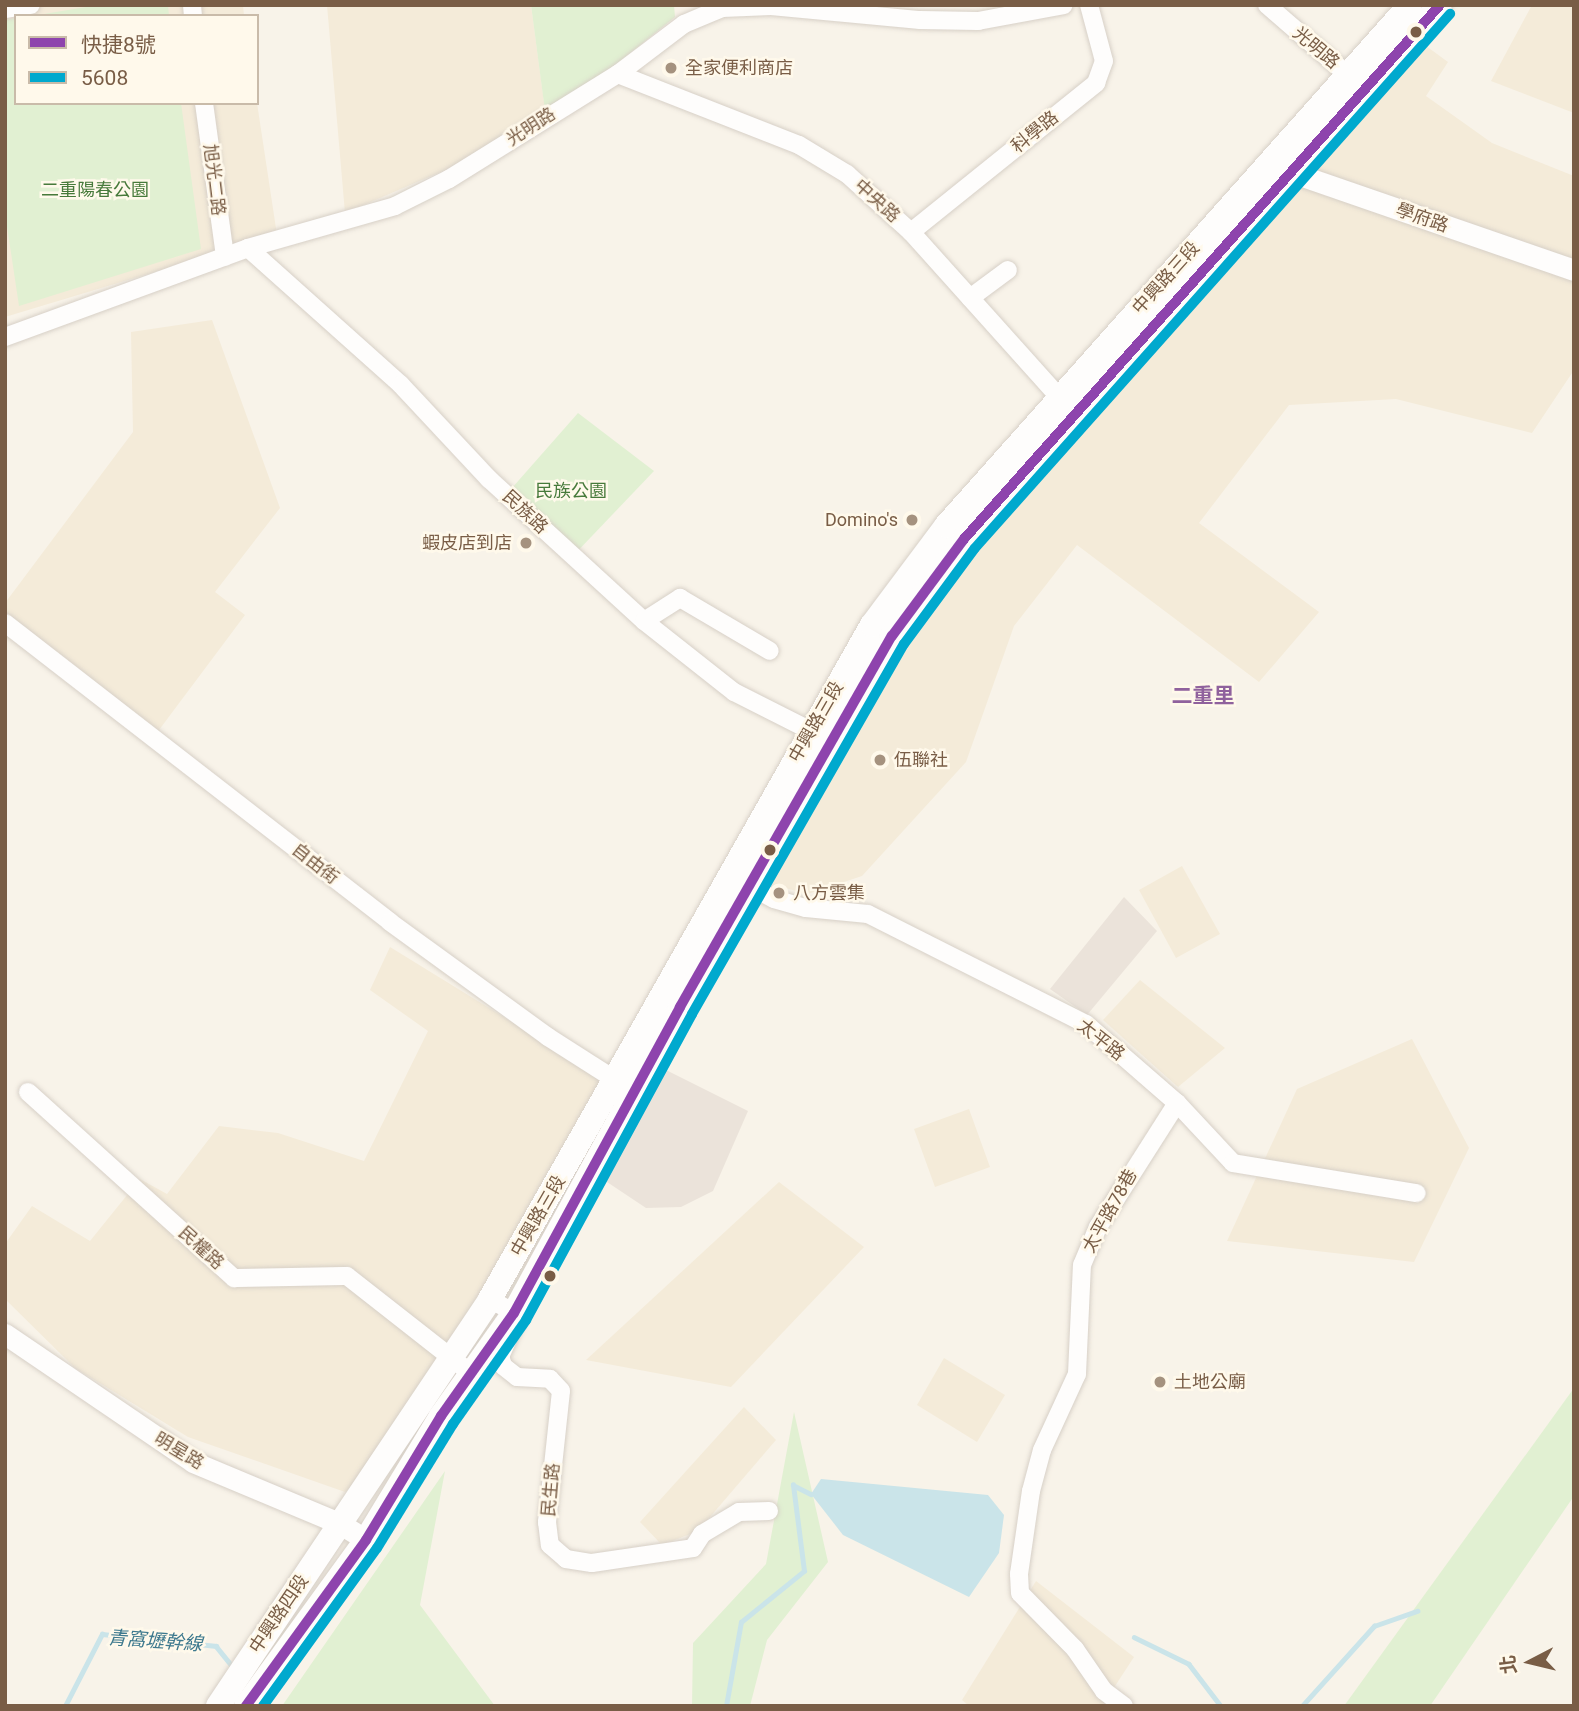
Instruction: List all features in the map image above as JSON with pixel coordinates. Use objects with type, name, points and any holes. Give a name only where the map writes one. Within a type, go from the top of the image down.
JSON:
[{"type":"main road","name":"中興路三段","points":[[1356,83],[1410,5]]},
{"type":"main road","name":"中興路三段","points":[[340,1523],[452,1359],[625,1086],[820,736],[872,625],[946,526],[1067,406],[1356,83],[1440,5]]},
{"type":"main road","name":"中興路三段","points":[[366,1540],[440,1416],[514,1313],[625,1086]]},
{"type":"main road","name":"中興路四段","points":[[218,1706],[340,1523]]},
{"type":"main road","name":"中興路四段","points":[[246,1706],[366,1540]]},
{"type":"street","points":[[5,9],[31,5]]},
{"type":"street","points":[[684,24],[685,5]]},
{"type":"street","name":"光明路","points":[[5,337],[248,248],[395,206],[449,179],[618,74],[684,24],[722,8],[771,6],[920,20],[978,21],[1064,5]]},
{"type":"street","name":"科學路","points":[[911,232],[1096,83],[1104,61],[1089,5]]},
{"type":"street","name":"光明路","points":[[1267,5],[1356,83]]},
{"type":"street","name":"中央路","points":[[618,74],[799,145],[847,174],[911,232],[1067,406]]},
{"type":"street","name":"旭光二路","points":[[204,105],[225,257]]},
{"type":"street","name":"學府路","points":[[1283,165],[1574,270]]},
{"type":"street","name":"民族路","points":[[248,248],[401,385],[489,479],[644,621],[734,692],[820,736]]},
{"type":"street","points":[[970,298],[1007,270]]},
{"type":"street","points":[[644,621],[680,598],[770,650]]},
{"type":"street","name":"自由街","points":[[5,623],[390,922],[548,1037],[625,1086]]},
{"type":"street","name":"太平路","points":[[741,881],[806,908],[869,914],[1086,1024],[1177,1103],[1233,1163],[1417,1192]]},
{"type":"street","name":"民權路","points":[[28,1092],[234,1278],[347,1276],[472,1374]]},
{"type":"street","name":"太平路78巷","points":[[1124,1706],[1104,1691],[1075,1649],[1020,1593],[1031,1491],[1042,1450],[1077,1374],[1082,1265],[1098,1227],[1177,1103]]},
{"type":"street","points":[[490,1299],[514,1313]]},
{"type":"street","name":"民生路","points":[[514,1313],[515,1323],[500,1356],[503,1366],[517,1377],[550,1379],[561,1391],[547,1522],[550,1545],[566,1559],[592,1563],[693,1548],[702,1534],[739,1512],[769,1511]]},
{"type":"street","name":"明星路","points":[[8,1338],[193,1462],[340,1523],[366,1540]]},
{"type":"shaded area","name":"二重陽春公園","points":[[5,5],[243,5],[244,14],[14,14],[14,105],[257,105],[277,235],[5,317]]},
{"type":"shaded area","points":[[327,5],[531,5],[546,117],[459,164],[345,213]]},
{"type":"shaded area","points":[[1532,5],[1574,5],[1574,113],[1491,81]]},
{"type":"shaded area","points":[[1422,43],[1448,62],[1426,96],[1492,143],[1574,176],[1574,370],[1532,433],[1396,399],[1289,405],[1199,523],[1319,612],[1259,682],[1077,545],[1014,626],[966,762],[862,876],[808,894],[762,882],[896,650],[1069,438]]},
{"type":"shaded area","points":[[212,320],[280,508],[215,592],[245,615],[156,734],[5,620],[5,603],[133,432],[131,332]]},
{"type":"shaded area","points":[[1182,866],[1220,934],[1176,958],[1139,890]]},
{"type":"shaded area","points":[[1124,897],[1157,931],[1087,1015],[1050,989]]},
{"type":"shaded area","points":[[390,947],[606,1080],[448,1346],[363,1478],[345,1492],[188,1437],[75,1368],[5,1299],[5,1244],[32,1206],[90,1241],[140,1179],[167,1194],[219,1126],[278,1133],[364,1161],[428,1031],[370,990]]},
{"type":"shaded area","points":[[1140,980],[1225,1048],[1178,1087],[1103,1020]]},
{"type":"shaded area","points":[[1412,1039],[1469,1148],[1414,1262],[1227,1241],[1297,1089]]},
{"type":"shaded area","points":[[660,1067],[748,1111],[713,1191],[681,1207],[646,1208],[601,1178]]},
{"type":"shaded area","points":[[969,1109],[990,1167],[935,1187],[914,1129]]},
{"type":"shaded area","points":[[779,1182],[864,1247],[731,1387],[586,1360]]},
{"type":"shaded area","points":[[944,1358],[1005,1395],[977,1442],[917,1405]]},
{"type":"shaded area","points":[[744,1407],[776,1440],[698,1531],[662,1545],[640,1522]]},
{"type":"shaded area","points":[[1036,1581],[1134,1657],[1102,1706],[969,1706],[962,1700]]},
{"type":"green space","points":[[98,5],[168,5],[169,14],[44,14]]},
{"type":"green space","points":[[531,5],[674,5],[675,17],[609,70],[545,111]]},
{"type":"green space","name":"二重陽春公園","points":[[14,18],[14,105],[181,105],[201,249],[19,306],[5,213],[5,20]]},
{"type":"green space","name":"民族公園","points":[[578,413],[654,471],[571,558],[504,497]]},
{"type":"green space","points":[[1574,1388],[1574,1496],[1430,1706],[1344,1706]]},
{"type":"green space","points":[[794,1412],[828,1562],[767,1640],[750,1706],[692,1706],[693,1643],[766,1564]]},
{"type":"green space","points":[[445,1471],[420,1605],[495,1706],[282,1706]]},
{"type":"water","points":[[821,1479],[988,1495],[1004,1515],[999,1553],[969,1597],[843,1535],[811,1494]]},
{"type":"waterway","name":"青窩壢幹線","points":[[726,1706],[741,1622],[804,1571],[793,1485],[811,1494]]},
{"type":"waterway","points":[[1302,1706],[1374,1626],[1417,1611]]},
{"type":"waterway","name":"青窩壢幹線","points":[[65,1706],[102,1634],[216,1646],[234,1668]]},
{"type":"waterway","points":[[1134,1637],[1189,1664],[1221,1706]]},
{"type":"transit line","name":"快捷8號","points":[[246,1706],[366,1540],[441,1416],[514,1313],[680,1007],[892,636],[964,539],[1440,5]]},
{"type":"transit line","name":"5608","points":[[263,1706],[377,1548],[453,1424],[526,1320],[692,1014],[904,644],[975,548],[1450,14]]},
{"type":"place","name":"全家便利商店","points":[[671,68]]},
{"type":"place","name":"Domino's","points":[[912,520]]},
{"type":"place","name":"蝦皮店到店","points":[[526,543]]},
{"type":"place","name":"伍聯社","points":[[880,760]]},
{"type":"place","name":"八方雲集","points":[[779,893]]},
{"type":"place","name":"土地公廟","points":[[1160,1382]]},
{"type":"district","name":"二重里","points":[[1203,696]]}]
